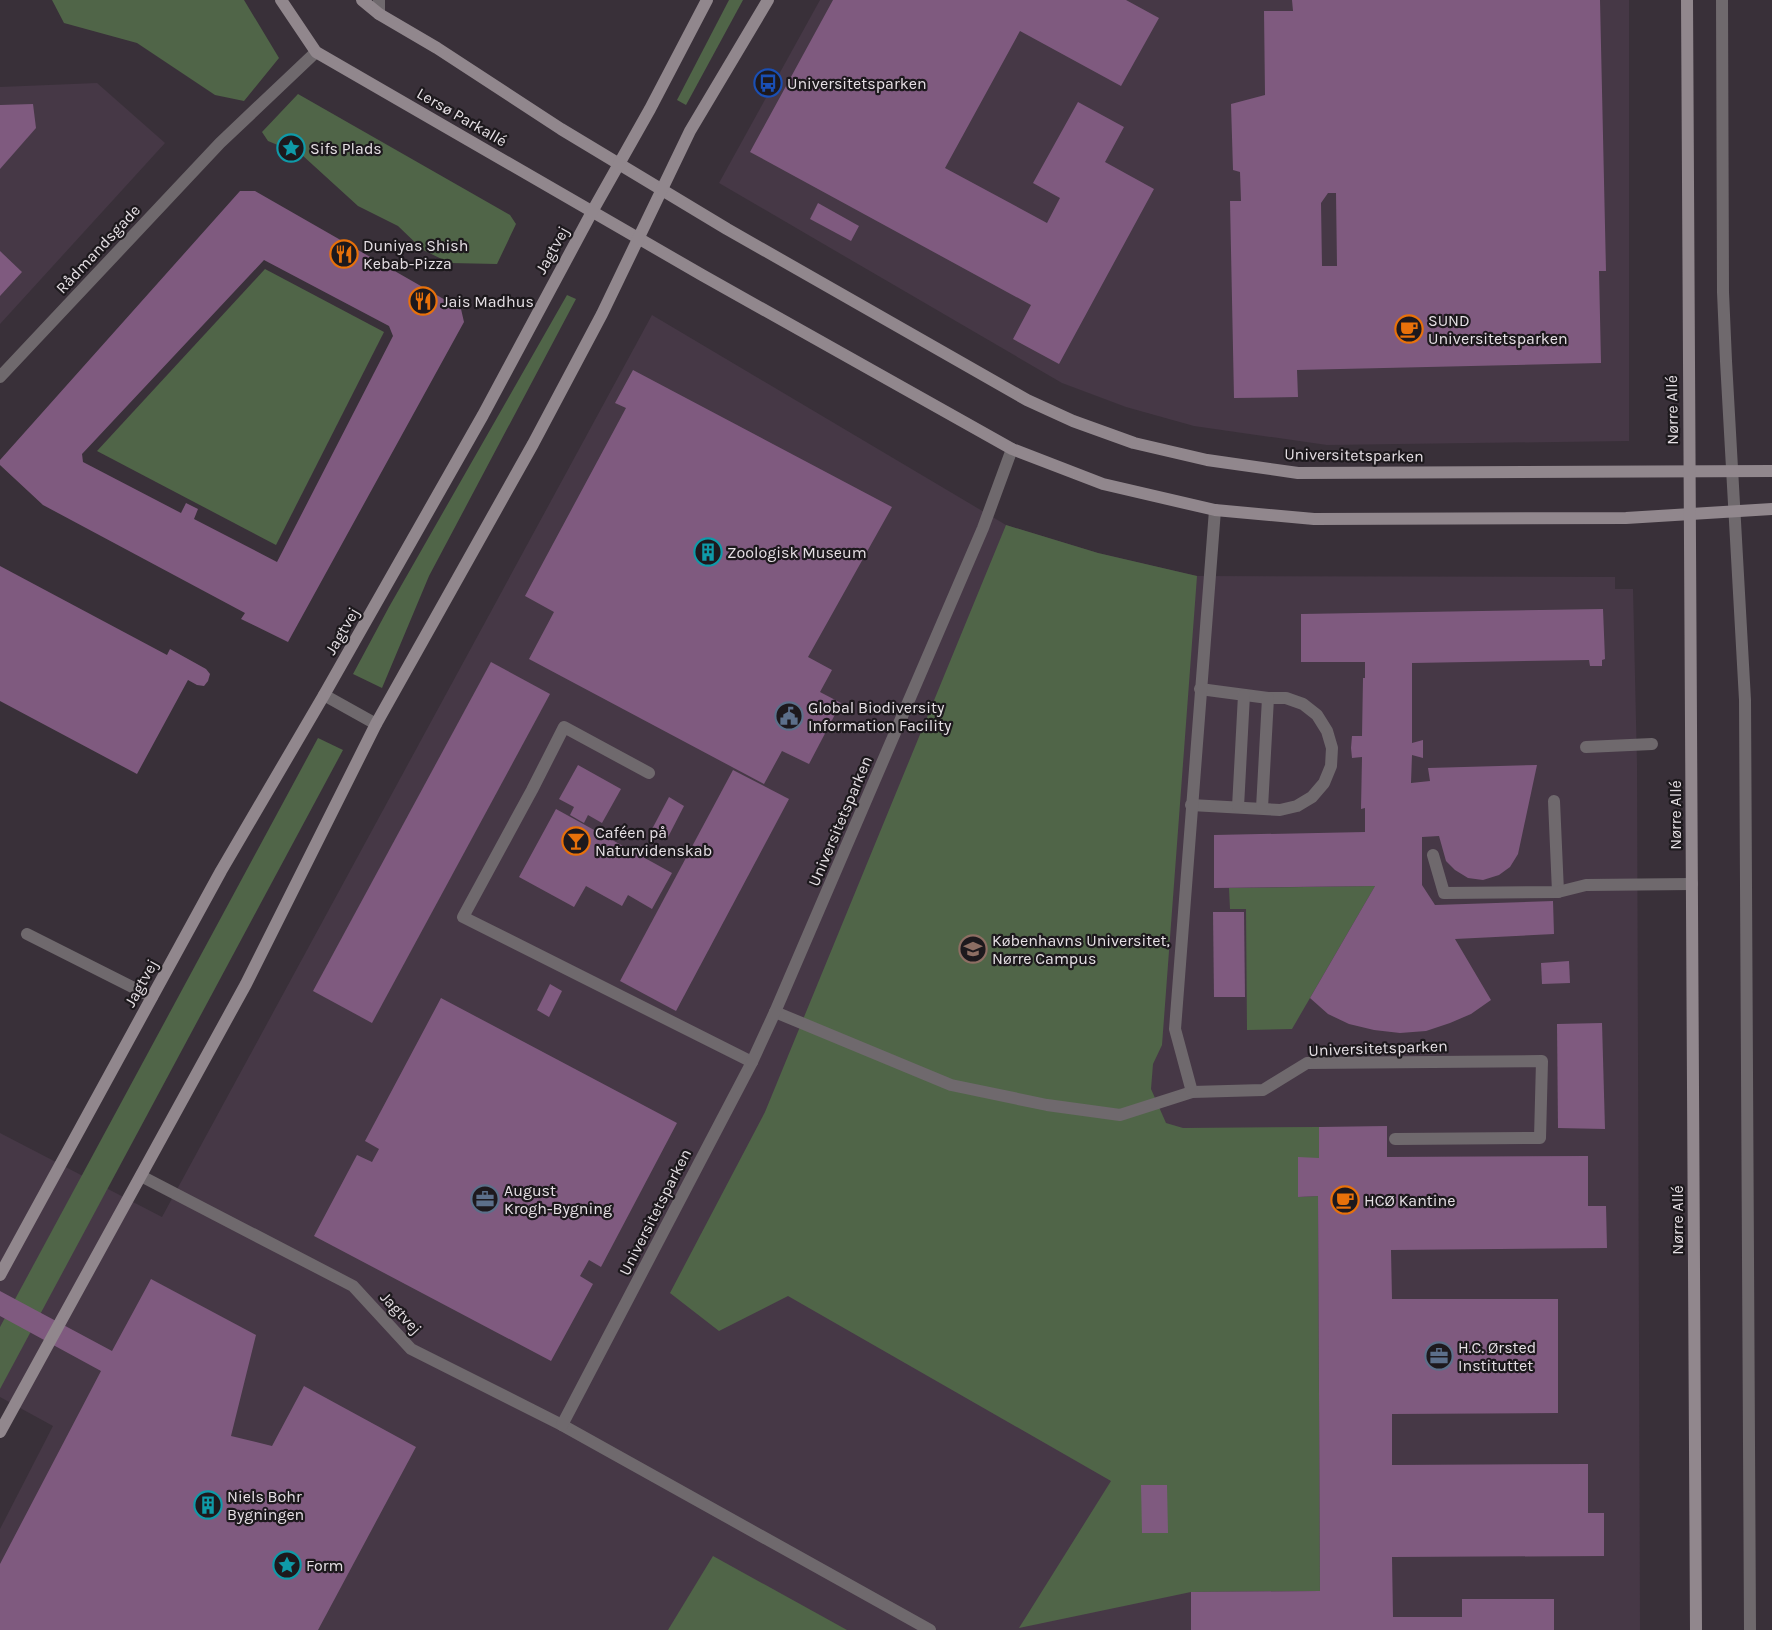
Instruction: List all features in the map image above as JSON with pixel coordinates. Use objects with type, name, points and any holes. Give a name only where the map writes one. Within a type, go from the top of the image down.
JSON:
[{"type":"street","name":"Lersø Parkallé","points":[[281,0],[316,52],[593,210]]},
{"type":"street","points":[[362,0],[379,14],[437,48],[561,129],[620,163]]},
{"type":"street","points":[[379,0],[379,14]]},
{"type":"street","name":"Jagtvej","points":[[0,1275],[220,871],[324,695],[482,415],[650,109],[707,0]]},
{"type":"street","points":[[0,1432],[246,984],[376,724],[533,444],[608,302],[690,131],[768,0]]},
{"type":"street","name":"Nørre Allé","points":[[1686,0],[1696,1630]]},
{"type":"street","points":[[1722,0],[1723,292],[1745,700],[1750,1630]]},
{"type":"street","name":"Rådmandsgade","points":[[0,376],[220,143],[316,52]]},
{"type":"street","name":"Universitetsparken","points":[[620,163],[727,228],[1027,400],[1073,421],[1134,443],[1207,460],[1298,473],[1772,471]]},
{"type":"street","points":[[593,210],[1012,449],[1103,484],[1215,510],[1314,519],[1618,518],[1772,509]]},
{"type":"street","name":"Universitetsparken","points":[[562,1426],[752,1062],[983,528],[1012,449]]},
{"type":"street","points":[[1192,1092],[1174,1029],[1215,510]]},
{"type":"street","points":[[1191,804],[1280,810],[1297,806],[1312,797],[1324,782],[1331,766],[1332,748],[1328,731],[1317,716],[1303,704],[1286,698],[1268,698],[1200,689]]},
{"type":"street","points":[[324,695],[376,724]]},
{"type":"street","points":[[1238,807],[1244,695]]},
{"type":"street","points":[[1262,808],[1268,698]]},
{"type":"street","points":[[649,773],[564,727],[463,918],[752,1062]]},
{"type":"street","points":[[1586,747],[1652,744]]},
{"type":"street","points":[[1554,801],[1558,892]]},
{"type":"street","points":[[1433,855],[1444,893],[1558,892],[1586,886],[1692,884]]},
{"type":"street","points":[[27,934],[152,997]]},
{"type":"street","name":"Universitetsparken","points":[[775,1012],[951,1085],[1047,1105],[1120,1115],[1192,1092],[1263,1090],[1307,1063],[1542,1061],[1540,1138],[1395,1139]]},
{"type":"street","name":"Jagtvej","points":[[141,1176],[353,1286],[411,1348],[562,1426],[930,1630]]},
{"type":"shaded area","points":[[820,0],[1629,0],[1629,441],[1327,445],[1194,426],[1126,407],[1062,383],[719,183]]},
{"type":"shaded area","points":[[97,83],[165,143],[0,324],[0,87]]},
{"type":"shaded area","name":"Københavns Universitet, Nørre Campus","points":[[652,315],[1006,525],[1098,553],[1197,576],[1615,577],[1615,589],[1633,589],[1637,764],[1640,1630],[0,1630],[0,1529],[53,1426],[0,1397],[0,1133],[162,1217]]},
{"type":"green space","points":[[52,0],[244,0],[279,58],[244,101],[215,95],[137,43],[64,23]]},
{"type":"green space","points":[[729,0],[743,0],[686,105],[677,100]]},
{"type":"green space","points":[[298,94],[510,215],[516,224],[497,264],[450,263],[423,250],[398,226],[358,206],[302,155],[268,141],[262,132]]},
{"type":"green space","points":[[265,269],[384,332],[276,545],[97,451]]},
{"type":"green space","points":[[567,295],[576,299],[429,576],[382,688],[353,674],[389,607]]},
{"type":"green space","points":[[1006,525],[1098,553],[1197,576],[1162,1045],[1153,1064],[1151,1089],[1166,1123],[1183,1128],[1319,1127],[1319,1158],[1298,1158],[1299,1197],[1318,1196],[1320,1591],[1191,1592],[1019,1628],[1111,1481],[788,1296],[719,1331],[670,1293],[765,1112]]},
{"type":"green space","points":[[318,738],[343,750],[0,1389],[0,1327]]},
{"type":"green space","points":[[1375,886],[1292,1029],[1247,1030],[1246,909],[1230,909],[1229,888]]},
{"type":"green space","points":[[713,1556],[847,1630],[668,1630]]},
{"type":"building","points":[[833,0],[1126,0],[1159,18],[1121,86],[1020,31],[945,168],[1047,223],[1060,198],[1033,183],[1078,102],[1124,127],[1105,162],[1154,189],[1059,364],[1013,339],[1031,305],[750,152]]},
{"type":"building","points":[[1292,0],[1600,0],[1606,271],[1599,271],[1601,363],[1297,370],[1298,397],[1234,398],[1230,201],[1241,201],[1240,172],[1233,170],[1231,104],[1265,95],[1264,11],[1293,11]],"holes":[[[1328,193],[1336,193],[1337,266],[1322,266],[1321,203]]]},
{"type":"building","points":[[33,104],[36,128],[0,169],[0,105]]},
{"type":"building","points":[[240,191],[255,191],[461,309],[464,322],[288,642],[241,619],[245,613],[43,505],[0,465],[0,460]],"holes":[[[264,260],[389,326],[393,336],[277,562],[194,519],[198,509],[186,503],[181,513],[83,462],[82,454]]]},
{"type":"building","points":[[818,203],[859,226],[851,241],[810,219]]},
{"type":"building","points":[[0,251],[22,272],[0,296]]},
{"type":"building","name":"Zoologisk Museum","points":[[633,370],[892,507],[808,657],[832,670],[820,692],[841,703],[809,764],[782,751],[764,784],[529,659],[554,612],[525,596],[626,408],[615,403]]},
{"type":"building","points":[[0,566],[167,655],[170,649],[206,669],[210,674],[204,686],[197,685],[188,680],[137,774],[0,701]]},
{"type":"building","points":[[1603,609],[1605,659],[1602,660],[1602,666],[1590,666],[1589,660],[1412,663],[1412,743],[1423,740],[1423,758],[1412,755],[1411,783],[1430,781],[1428,768],[1537,765],[1518,854],[1510,867],[1499,875],[1483,880],[1468,878],[1455,870],[1446,861],[1439,836],[1422,837],[1422,885],[1435,905],[1553,901],[1554,934],[1455,939],[1491,1000],[1471,1014],[1450,1023],[1426,1031],[1400,1033],[1374,1030],[1349,1024],[1328,1014],[1310,998],[1375,886],[1214,888],[1214,835],[1365,832],[1365,808],[1361,809],[1362,757],[1352,758],[1351,748],[1352,736],[1362,736],[1365,662],[1301,662],[1301,614]]},
{"type":"building","points":[[491,662],[550,694],[372,1023],[313,991]]},
{"type":"building","points":[[578,765],[621,789],[602,823],[588,815],[584,823],[570,815],[574,807],[559,799]]},
{"type":"building","points":[[733,770],[789,799],[676,1011],[620,981]]},
{"type":"building","points":[[669,797],[684,806],[667,839],[651,831]]},
{"type":"building","name":"Caféen på Naturvidenskab","points":[[556,809],[672,873],[652,909],[628,895],[622,906],[586,886],[574,907],[519,877]]},
{"type":"building","points":[[1213,912],[1244,912],[1245,997],[1214,997]]},
{"type":"building","points":[[1569,961],[1570,983],[1542,984],[1541,963]]},
{"type":"building","points":[[550,984],[562,991],[549,1017],[537,1010]]},
{"type":"building","name":"August Krogh-Bygning","points":[[441,998],[677,1123],[601,1267],[589,1260],[580,1276],[593,1284],[551,1361],[314,1236],[357,1155],[372,1162],[379,1149],[365,1141]]},
{"type":"building","points":[[1602,1023],[1605,1129],[1558,1128],[1557,1024]]},
{"type":"building","name":"H.C. Ørsted Instituttet","points":[[1387,1126],[1387,1157],[1588,1156],[1588,1206],[1606,1206],[1607,1248],[1391,1250],[1392,1299],[1558,1299],[1558,1413],[1392,1414],[1392,1465],[1588,1464],[1588,1513],[1604,1513],[1604,1556],[1392,1557],[1393,1617],[1462,1617],[1462,1599],[1554,1599],[1554,1630],[1191,1630],[1191,1592],[1320,1591],[1318,1196],[1298,1197],[1298,1157],[1319,1158],[1319,1127]]},
{"type":"building","name":"Niels Bohr Bygningen","points":[[151,1279],[256,1335],[231,1436],[272,1446],[304,1386],[416,1447],[318,1630],[0,1630],[0,1564],[101,1371],[0,1316],[0,1291],[112,1351]]},
{"type":"building","points":[[1141,1485],[1167,1485],[1168,1533],[1142,1533]]},
{"type":"place","name":"Universitetsparken","points":[[768,83]]},
{"type":"place","name":"Sifs Plads","points":[[291,148]]},
{"type":"place","name":"Duniyas Shish Kebab-Pizza","points":[[344,254]]},
{"type":"place","name":"Jais Madhus","points":[[423,301]]},
{"type":"place","name":"SUND Universitetsparken","points":[[1409,329]]},
{"type":"place","name":"Zoologisk Museum","points":[[708,552]]},
{"type":"place","name":"Global Biodiversity Information Facility","points":[[789,716]]},
{"type":"place","name":"Caféen på Naturvidenskab","points":[[576,841]]},
{"type":"place","name":"Københavns Universitet, Nørre Campus","points":[[973,949]]},
{"type":"place","name":"August Krogh-Bygning","points":[[485,1199]]},
{"type":"place","name":"HCØ Kantine","points":[[1345,1200]]},
{"type":"place","name":"H.C. Ørsted Instituttet","points":[[1439,1356]]},
{"type":"place","name":"Niels Bohr Bygningen","points":[[208,1505]]},
{"type":"place","name":"Form","points":[[287,1565]]}]
